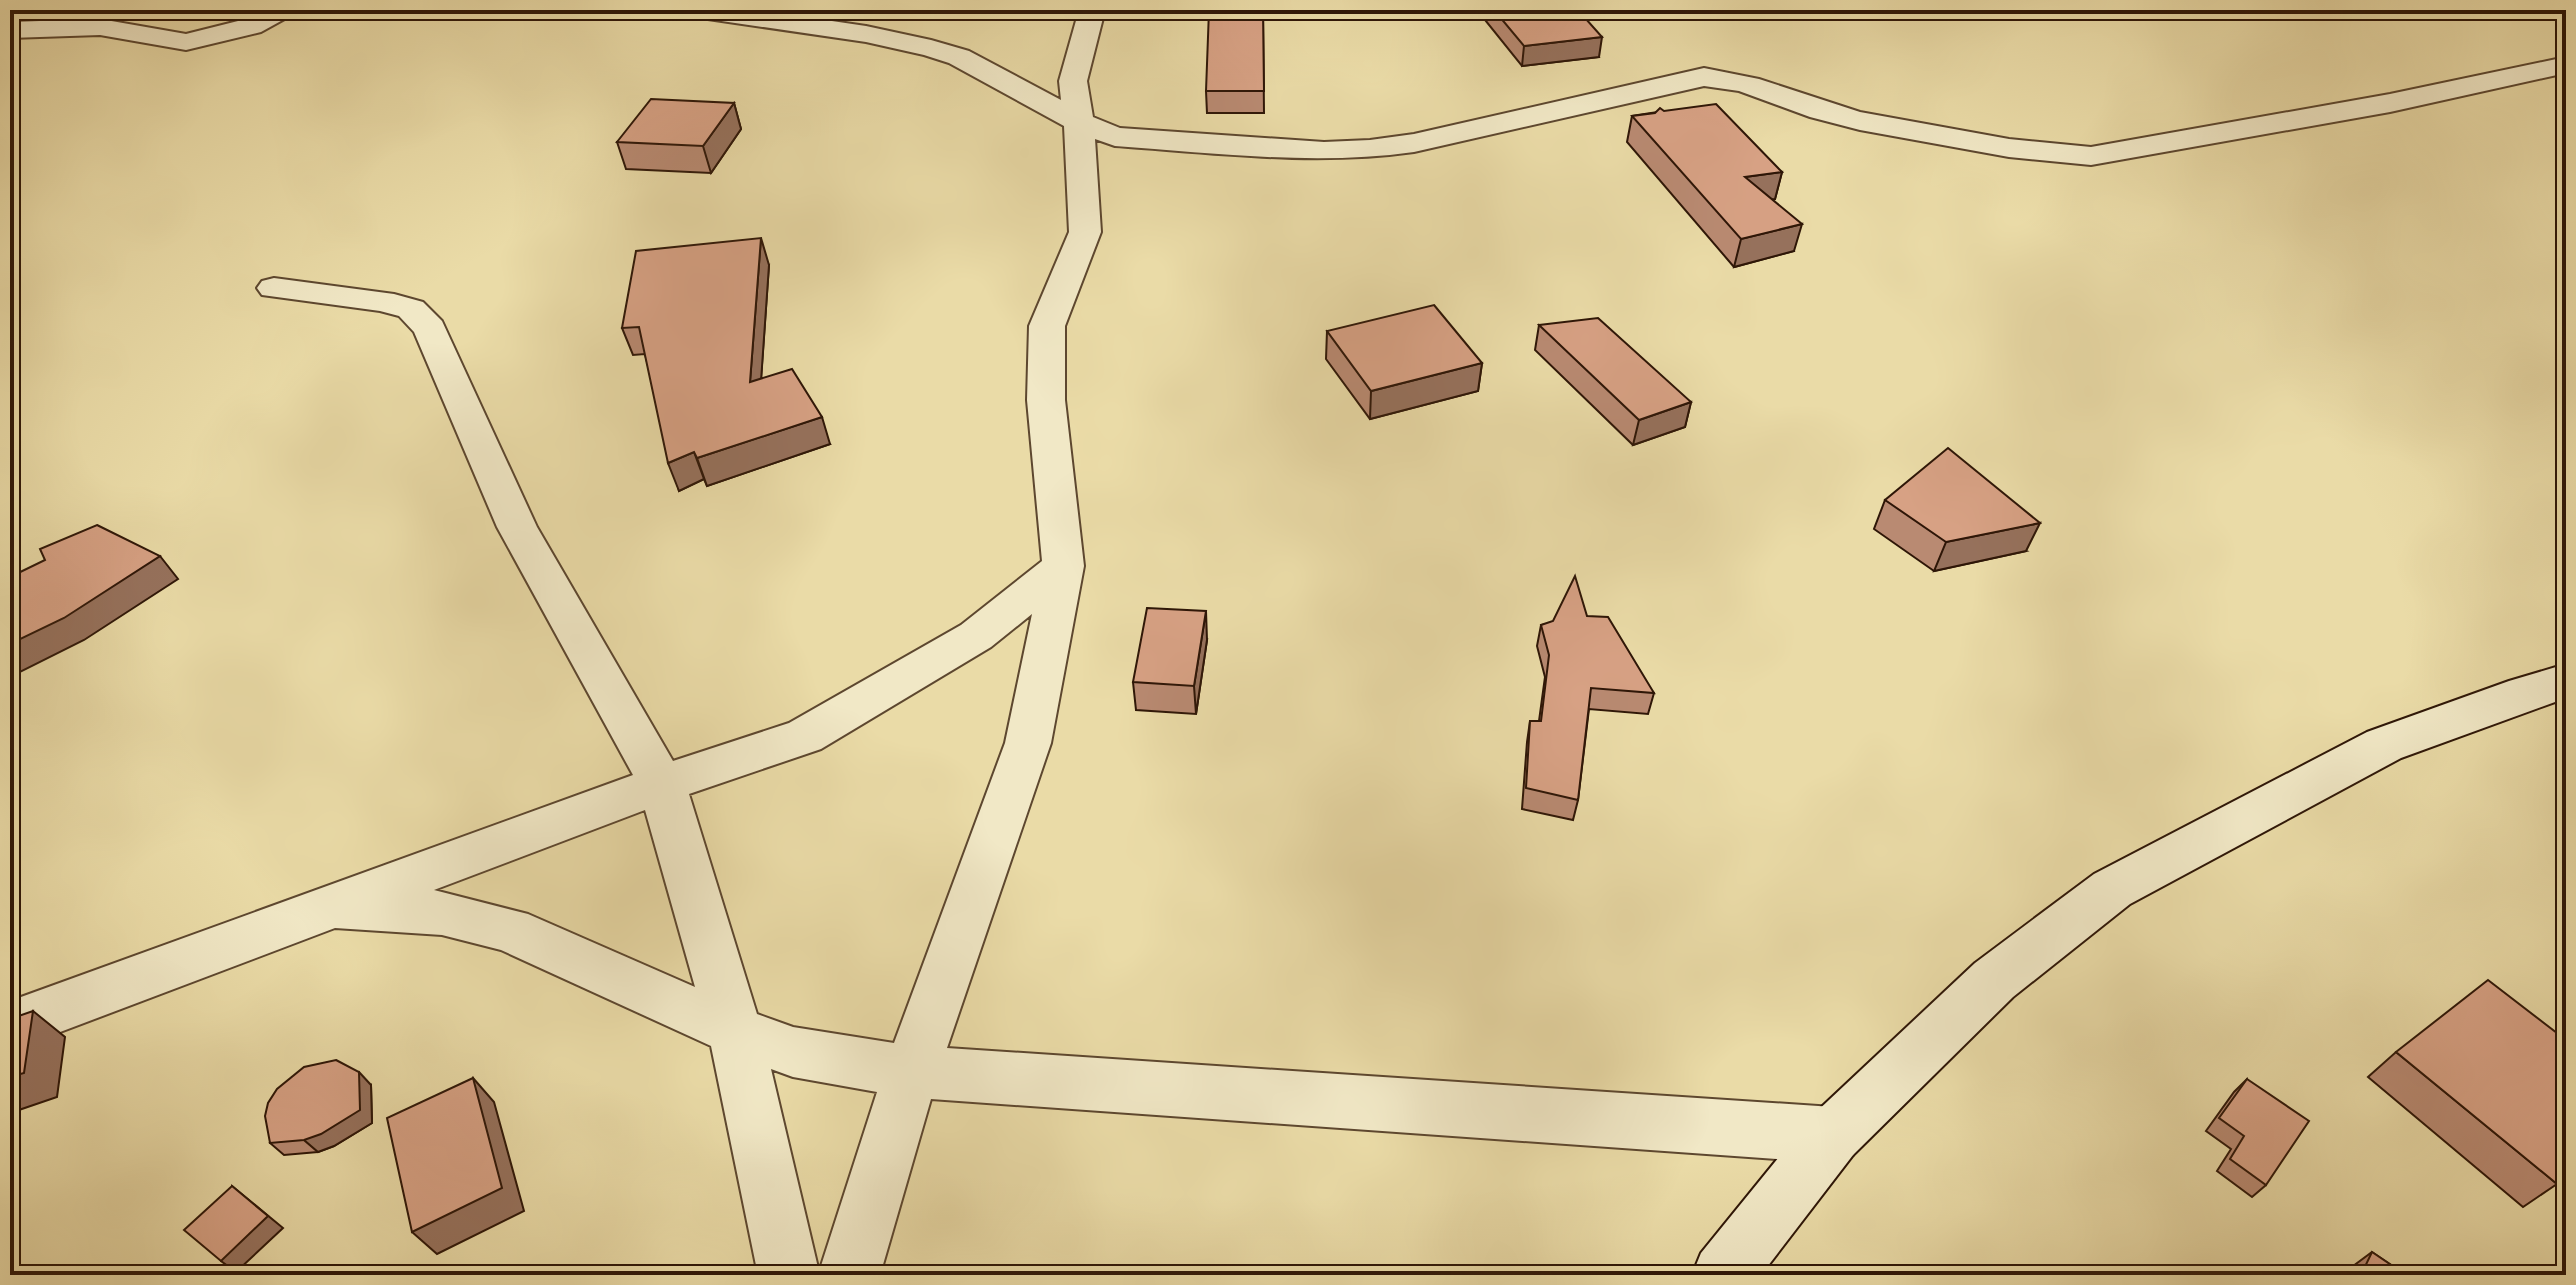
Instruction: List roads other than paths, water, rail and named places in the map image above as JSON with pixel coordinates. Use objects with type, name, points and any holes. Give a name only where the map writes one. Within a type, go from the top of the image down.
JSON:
[{"type":"street","points":[[10,30],[100,27],[186,42],[251,26],[281,10]]},
{"type":"street","points":[[701,10],[851,32],[931,48],[959,57],[1079,122],[1115,137],[1324,151],[1414,143],[1704,77],[1756,85],[1820,111],[1861,122],[2046,154],[2091,156],[2390,103],[2566,65]]},
{"type":"street","points":[[849,1275],[911,1072],[1028,743],[1063,566],[1046,400],[1047,326],[1085,232],[1079,122],[1073,81],[1092,10]]},
{"type":"street","points":[[274,288],[382,301],[411,309],[430,328],[517,527],[662,784],[735,1031],[789,1275]]},
{"type":"street","points":[[10,1026],[662,784],[817,730],[976,636],[1063,566]]},
{"type":"street","points":[[1723,1275],[1833,1135],[1994,980],[2112,889],[2384,745],[2566,681]]},
{"type":"street","points":[[335,906],[442,913],[510,930],[735,1031],[793,1052],[911,1072],[1833,1135]]}]
